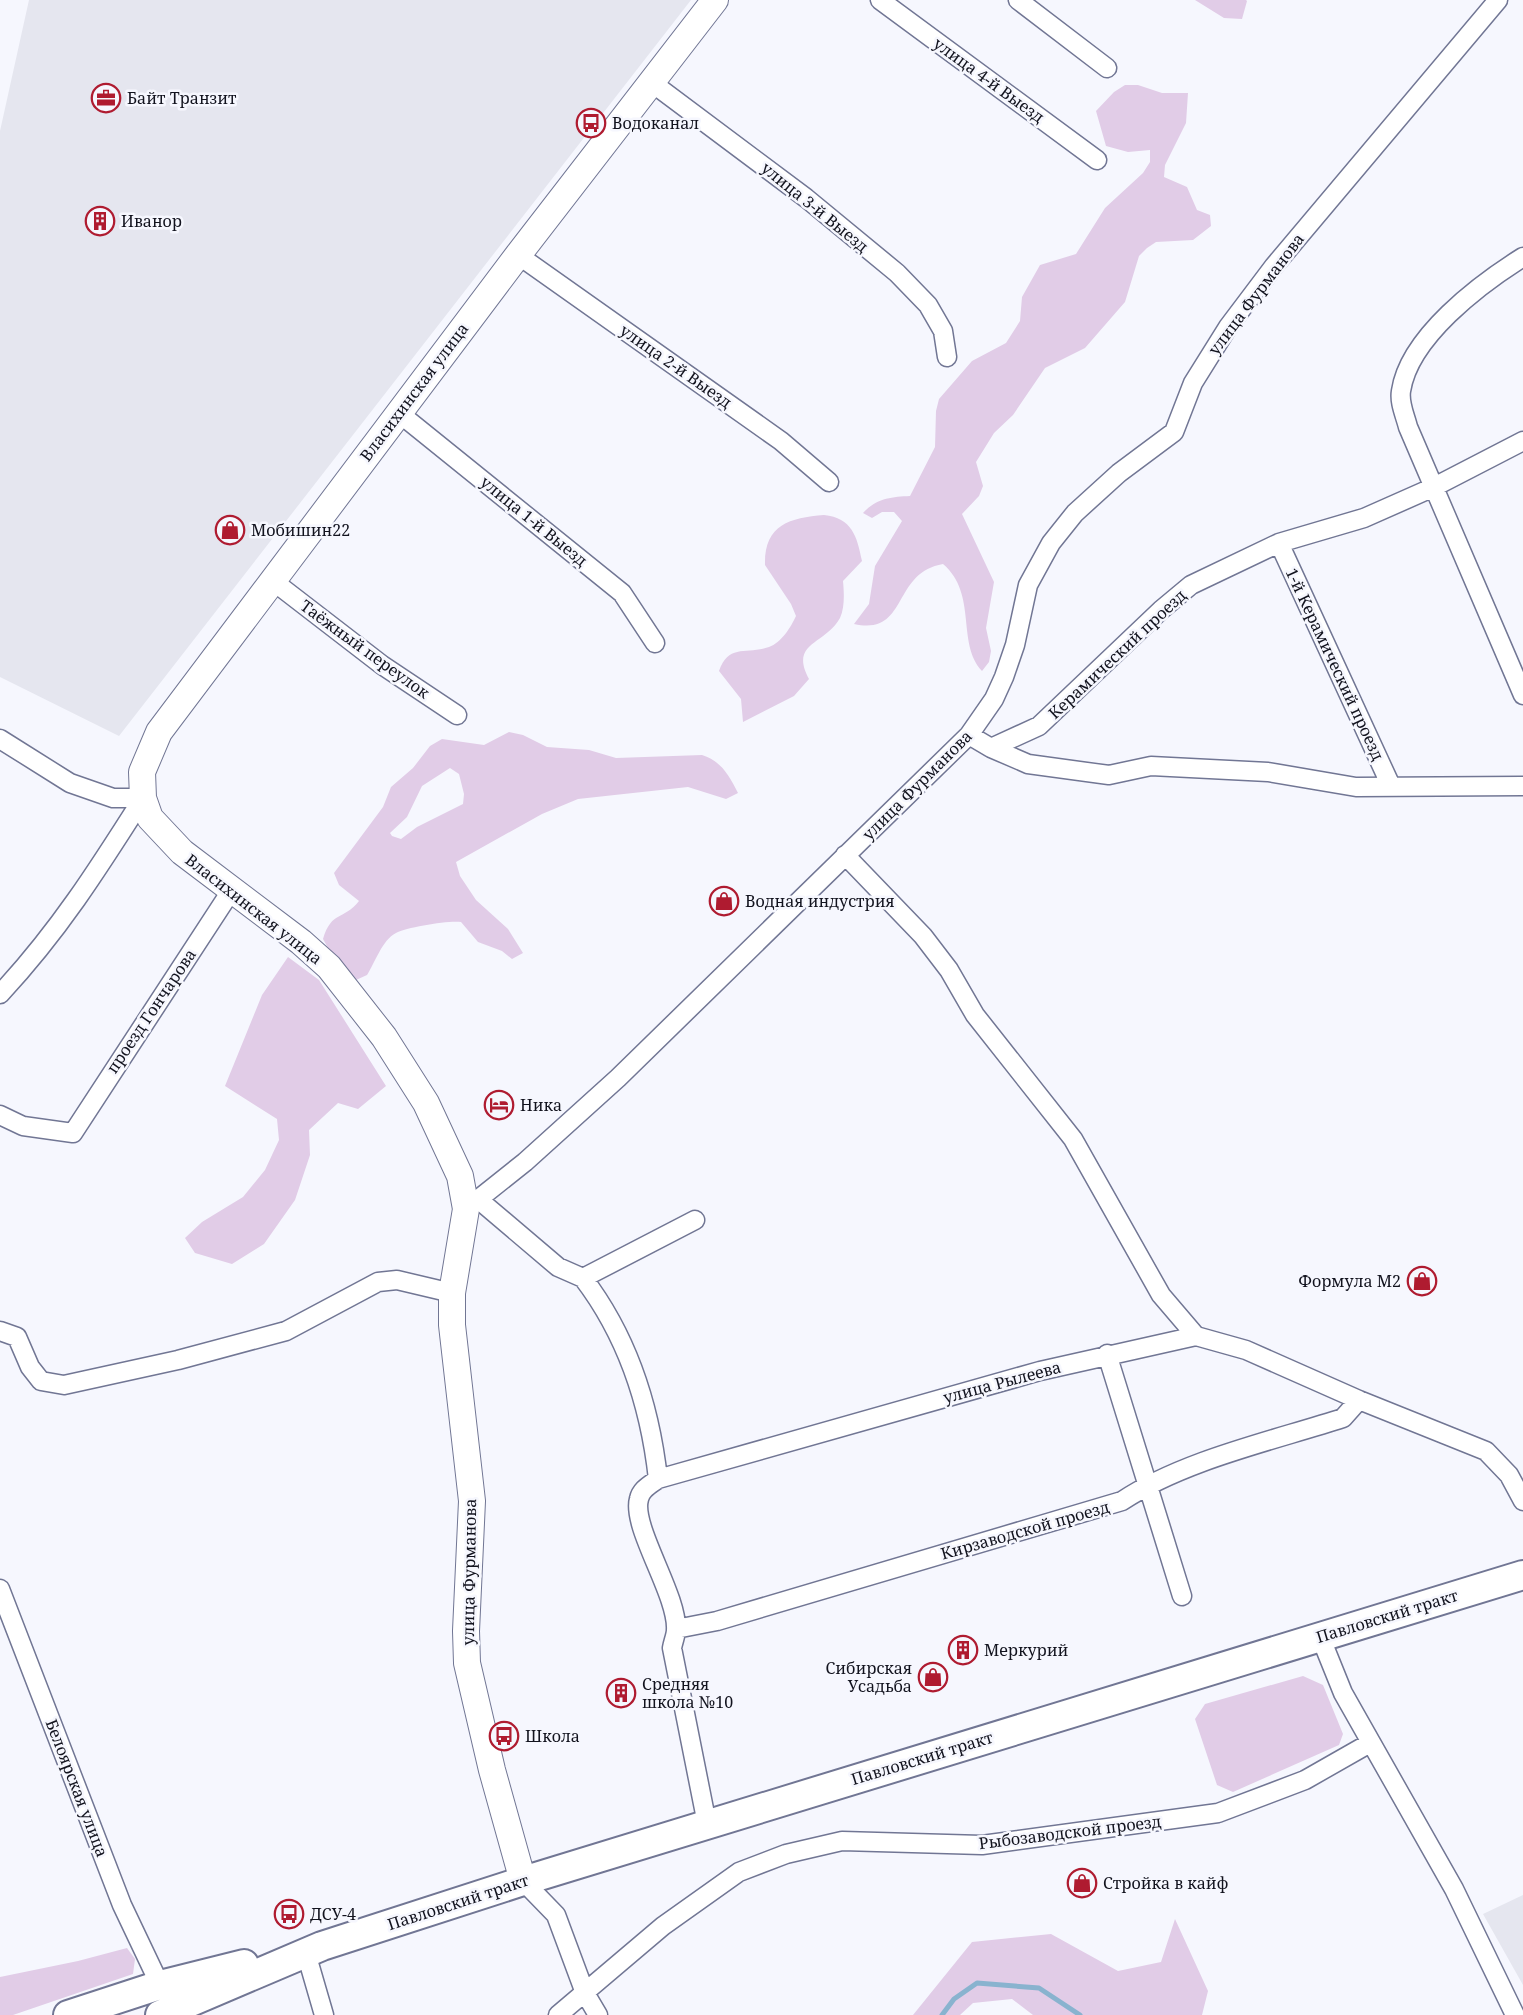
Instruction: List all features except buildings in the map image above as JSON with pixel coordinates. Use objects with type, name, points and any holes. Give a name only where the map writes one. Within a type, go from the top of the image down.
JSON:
[{"type":"main road","name":"Павловский тракт","points":[[160,2015],[314,1950],[523,1881],[1523,1575]]},
{"type":"main road","name":"Павловский тракт","points":[[68,2015],[160,1985],[314,1950]]},
{"type":"street","name":"Власихинская улица","points":[[473,1205],[446,1141],[414,1084],[358,1002],[329,967],[301,942],[231,891],[162,833],[150,818],[143,798],[142,772],[159,732],[518,255],[715,0]]},
{"type":"street","name":"улица 4-й Выезд","points":[[880,0],[1097,159]]},
{"type":"street","points":[[1018,0],[1107,68]]},
{"type":"street","name":"улица Фурманова","points":[[523,1881],[492,1770],[467,1663],[465,1631],[472,1501],[452,1326],[452,1293],[473,1205],[618,1078],[969,735],[994,699],[1004,677],[1015,645],[1028,585],[1051,543],[1075,513],[1119,474],[1174,432],[1193,383],[1228,327],[1275,266],[1498,0]]},
{"type":"street","name":"улица 3-й Выезд","points":[[651,82],[806,198],[897,273],[928,305],[943,331],[947,357]]},
{"type":"street","name":"улица 2-й Выезд","points":[[518,255],[781,441],[829,482]]},
{"type":"street","points":[[1523,257],[1492,276],[1432,332],[1415,356],[1404,379],[1401,393],[1402,407],[1434,487],[1523,695]]},
{"type":"street","name":"улица 1-й Выезд","points":[[399,413],[622,593],[655,643]]},
{"type":"street","name":"Керамический проезд","points":[[991,748],[1039,726],[1161,610],[1191,585],[1279,543],[1364,518],[1434,487],[1523,441]]},
{"type":"street","name":"1-й Керамический проезд","points":[[1279,543],[1391,786]]},
{"type":"street","name":"Таёжный переулок","points":[[273,582],[382,665],[457,715]]},
{"type":"street","points":[[969,735],[991,748],[1028,764],[1109,775],[1151,766],[1268,772],[1356,787],[1523,786]]},
{"type":"street","points":[[0,738],[70,783],[113,798],[143,798]]},
{"type":"street","points":[[0,994],[36,956],[76,904],[143,798]]},
{"type":"street","points":[[845,855],[923,936],[949,970],[975,1015],[1073,1139],[1161,1295],[1196,1336]]},
{"type":"street","name":"проезд Гончарова","points":[[0,1115],[23,1126],[73,1133],[231,891]]},
{"type":"street","points":[[473,1205],[558,1267],[583,1278],[606,1309],[636,1376],[654,1444],[657,1479],[643,1490],[638,1500],[640,1519],[671,1605],[676,1629],[672,1648],[707,1824]]},
{"type":"street","points":[[583,1278],[695,1220]]},
{"type":"street","points":[[0,1331],[17,1337],[30,1367],[41,1381],[64,1385],[178,1360],[286,1331],[378,1282],[397,1280],[452,1293]]},
{"type":"street","name":"улица Рылеева","points":[[657,1479],[1107,1354],[1196,1336],[1246,1350],[1359,1400],[1486,1452],[1509,1475],[1523,1501]]},
{"type":"street","points":[[1107,1354],[1149,1483],[1182,1596]]},
{"type":"street","name":"Кирзаводской проезд","points":[[676,1629],[717,1620],[1122,1501],[1149,1483],[1181,1470],[1343,1418],[1359,1400]]},
{"type":"street","name":"Белоярская улица","points":[[0,1589],[122,1905],[160,1985]]},
{"type":"street","points":[[1320,1636],[1343,1693],[1454,1889],[1515,2015]]},
{"type":"street","name":"Рыбозаводской проезд","points":[[558,2015],[663,1926],[739,1872],[786,1854],[842,1842],[982,1845],[1218,1813],[1305,1780],[1370,1743]]},
{"type":"street","points":[[523,1881],[556,1915],[585,1993],[598,2015]]},
{"type":"street","points":[[314,1950],[324,2015]]},
{"type":"shaded area","points":[[29,0],[691,0],[119,736],[0,677],[0,131]]},
{"type":"shaded area","points":[[1195,0],[1247,1],[1242,19],[1224,18]]},
{"type":"shaded area","points":[[1125,85],[1138,85],[1162,93],[1188,93],[1186,123],[1165,165],[1164,177],[1187,187],[1197,210],[1210,215],[1211,226],[1193,240],[1156,242],[1139,256],[1125,302],[1085,348],[1045,368],[1013,415],[994,433],[976,462],[983,486],[979,496],[962,514],[994,582],[986,628],[991,651],[989,662],[982,671],[974,660],[970,647],[960,589],[954,576],[943,564],[927,570],[915,579],[893,613],[884,621],[871,625],[854,624],[869,604],[875,566],[902,521],[894,512],[882,512],[872,518],[863,513],[885,499],[910,496],[935,447],[936,411],[939,399],[972,361],[1006,343],[1020,321],[1022,297],[1040,265],[1076,254],[1105,208],[1143,173],[1150,162],[1150,150],[1128,152],[1106,146],[1096,111],[1114,92]]},
{"type":"shaded area","points":[[824,515],[841,520],[852,530],[862,561],[843,581],[842,614],[834,627],[806,651],[803,658],[809,679],[794,696],[743,722],[741,699],[719,671],[723,662],[733,653],[761,649],[778,642],[796,616],[791,604],[765,565],[769,541],[781,526],[800,518]]},
{"type":"shaded area","points":[[509,732],[523,735],[547,747],[589,750],[616,758],[702,755],[714,761],[724,770],[738,793],[726,799],[688,787],[578,799],[542,814],[456,862],[460,876],[476,900],[508,929],[523,953],[512,959],[502,951],[478,942],[461,922],[428,924],[409,928],[391,936],[367,975],[356,980],[336,962],[323,939],[330,924],[359,901],[339,885],[334,873],[383,807],[391,787],[413,768],[430,746],[442,739],[484,745]],"holes":[[[450,768],[459,774],[464,794],[463,804],[417,827],[401,839],[392,836],[390,833],[407,817],[422,786]]]},
{"type":"shaded area","points":[[288,957],[319,980],[386,1086],[358,1109],[338,1103],[309,1130],[310,1155],[295,1200],[264,1244],[232,1264],[195,1253],[185,1238],[202,1222],[243,1197],[265,1170],[279,1140],[277,1119],[225,1086],[262,995]]},
{"type":"shaded area","points":[[1303,1676],[1323,1685],[1343,1734],[1339,1745],[1233,1792],[1217,1785],[1195,1719],[1205,1704]]},
{"type":"shaded area","points":[[1523,1895],[1523,1985],[1483,1914]]},
{"type":"shaded area","points":[[1175,1919],[1208,1991],[1202,2015],[1033,2015],[1012,1999],[973,2003],[960,2015],[913,2015],[972,1942],[1051,1934],[1118,1971],[1161,1962]]},
{"type":"shaded area","points":[[127,1948],[135,1959],[133,1974],[13,2015],[0,2015],[0,1977]]},
{"type":"waterway","points":[[942,2015],[954,1999],[977,1983],[1039,1988],[1080,2015]]},
{"type":"place","name":"Байт Транзит","points":[[106,98]]},
{"type":"place","name":"Водоканал","points":[[591,123]]},
{"type":"place","name":"Иванор","points":[[100,221]]},
{"type":"place","name":"Мобишин22","points":[[230,530]]},
{"type":"place","name":"Водная индустрия","points":[[724,901]]},
{"type":"place","name":"Ника","points":[[499,1105]]},
{"type":"place","name":"Формула М2","points":[[1422,1281]]},
{"type":"place","name":"Меркурий","points":[[963,1650]]},
{"type":"place","name":"Сибирская Усадьба","points":[[933,1677]]},
{"type":"place","name":"Средняя школа №10","points":[[621,1693]]},
{"type":"place","name":"Школа","points":[[504,1736]]},
{"type":"place","name":"Стройка в кайф","points":[[1082,1883]]},
{"type":"place","name":"ДСУ-4","points":[[289,1914]]}]
